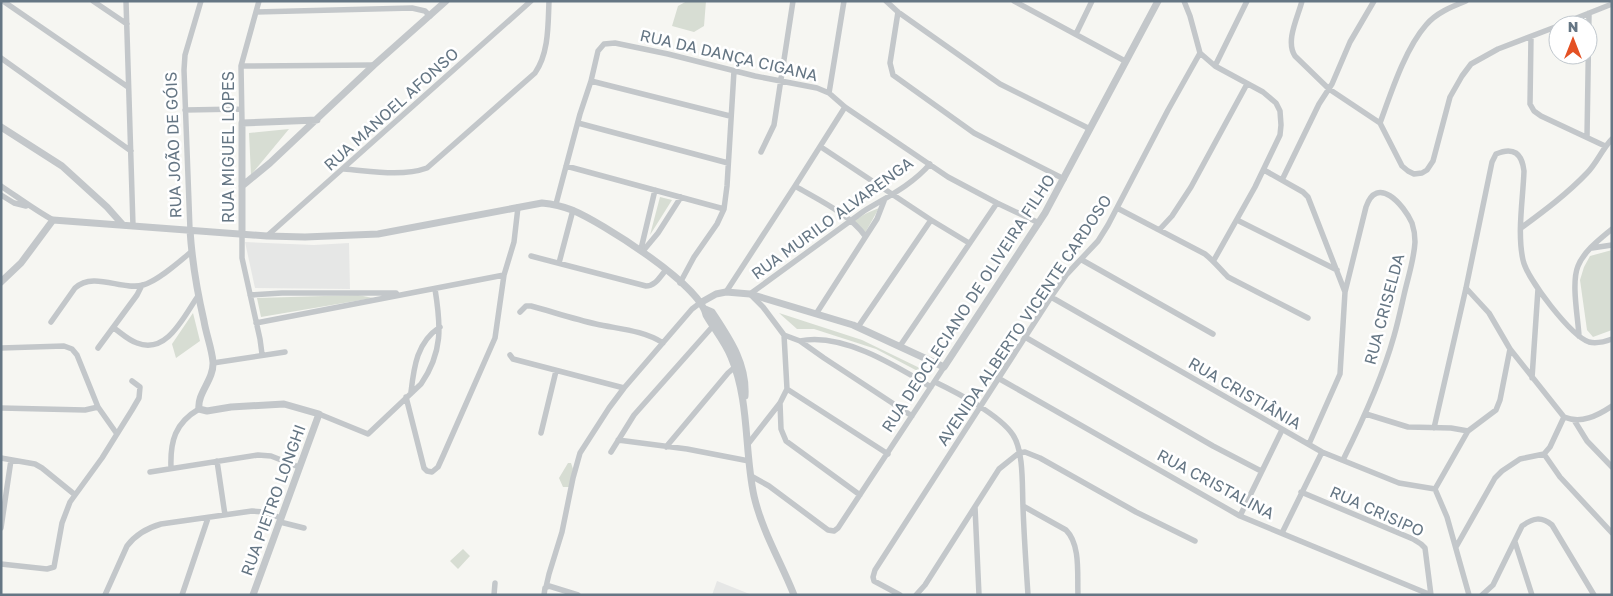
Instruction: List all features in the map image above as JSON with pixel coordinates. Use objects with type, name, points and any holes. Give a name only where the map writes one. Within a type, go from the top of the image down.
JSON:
[{"type":"street","points":[[4,1],[128,87]]},
{"type":"street","points":[[93,1],[127,24]]},
{"type":"street","points":[[126,1],[133,226]]},
{"type":"street","name":"RUA JOÃO DE GÓIS","points":[[190,230],[184,61],[201,1]]},
{"type":"street","name":"RUA MIGUEL LOPES","points":[[242,234],[241,66],[259,1]]},
{"type":"street","points":[[242,186],[446,1]]},
{"type":"street","name":"RUA MANOEL AFONSO","points":[[267,236],[531,1]]},
{"type":"street","points":[[344,169],[404,173],[427,168],[538,69],[544,58],[550,1]]},
{"type":"street","points":[[762,152],[774,125],[793,1]]},
{"type":"street","points":[[829,92],[844,1]]},
{"type":"street","points":[[886,1],[898,12],[1000,84],[1090,129]]},
{"type":"street","points":[[1014,1],[1026,4],[1125,61]]},
{"type":"street","points":[[1076,34],[1092,1]]},
{"type":"street","name":"RUA DEOCLECIANO DE OLIVEIRA FILHO","points":[[751,476],[769,486],[831,532],[838,528],[1039,223],[1158,1]]},
{"type":"street","points":[[1184,1],[1200,53],[1215,66],[1272,98],[1280,111],[1280,135],[1264,170],[1214,260]]},
{"type":"street","points":[[1215,66],[1247,1]]},
{"type":"street","points":[[1302,1],[1292,36],[1291,50],[1329,89],[1380,123],[1402,166],[1408,172],[1414,174],[1427,170],[1433,161],[1450,97],[1462,76],[1472,64],[1483,57],[1548,30]]},
{"type":"street","points":[[1282,180],[1319,104],[1329,89],[1350,42],[1374,1]]},
{"type":"street","points":[[1380,123],[1405,60],[1426,24],[1438,14],[1466,1]]},
{"type":"street","points":[[1584,15],[1612,4]]},
{"type":"street","points":[[256,12],[412,8],[420,9],[430,16]]},
{"type":"street","points":[[898,12],[890,63],[892,76],[974,133],[1064,179]]},
{"type":"street","points":[[1587,137],[1589,13]]},
{"type":"street","points":[[1531,37],[1530,104],[1534,111],[1605,146]]},
{"type":"street","name":"RUA DA DANÇA CIGANA","points":[[556,204],[598,51],[604,44],[609,43],[668,54],[829,92],[845,106],[948,176],[997,203],[1039,223]]},
{"type":"street","name":"AVENIDA ALBERTO VICENTE CARDOSO","points":[[900,595],[874,581],[875,570],[1067,274],[1098,241],[1118,208],[1168,110],[1200,53]]},
{"type":"street","points":[[1,58],[131,150]]},
{"type":"street","points":[[241,66],[374,65]]},
{"type":"street","points":[[680,283],[694,257],[717,224],[724,209],[734,71]]},
{"type":"street","points":[[591,82],[730,116]]},
{"type":"street","points":[[1160,229],[1182,202],[1247,84]]},
{"type":"street","points":[[726,292],[796,186],[845,106]]},
{"type":"street","points":[[185,110],[241,108]]},
{"type":"street","points":[[242,123],[317,120]]},
{"type":"street","points":[[297,121],[300,128],[299,136]]},
{"type":"street","points":[[578,123],[728,163]]},
{"type":"street","points":[[1,127],[62,166],[107,207],[123,225]]},
{"type":"street","points":[[1522,228],[1588,172],[1605,146],[1612,139]]},
{"type":"street","points":[[820,146],[969,243]]},
{"type":"street","points":[[1434,428],[1492,162],[1496,154],[1511,150],[1520,155],[1523,161],[1521,244],[1523,261],[1529,275],[1565,323],[1579,336],[1591,342],[1599,343],[1612,339]]},
{"type":"street","name":"RUA MURILO ALVARENGA","points":[[750,294],[864,211],[884,201],[919,176],[930,164]]},
{"type":"street","points":[[566,166],[724,209]]},
{"type":"street","points":[[1264,170],[1303,192],[1308,197],[1345,292],[1340,374],[1309,444]]},
{"type":"street","points":[[1,186],[20,198],[28,206],[53,220],[267,236],[305,237],[378,234],[542,203],[556,204],[573,210],[642,250],[666,270],[703,306],[712,312],[739,357],[744,374],[744,406],[749,461],[758,514],[793,582],[794,595]]},
{"type":"street","points":[[796,186],[842,215],[862,231],[865,236]]},
{"type":"street","points":[[642,250],[655,190]]},
{"type":"street","name":"RUA CRISELDA","points":[[1343,460],[1366,414],[1394,337],[1413,257],[1415,242],[1411,222],[1405,211],[1391,196],[1385,193],[1379,192],[1369,198],[1345,292]]},
{"type":"street","points":[[1,195],[14,203],[28,206]]},
{"type":"street","points":[[642,250],[662,228],[681,197]]},
{"type":"street","points":[[816,314],[877,219],[884,201]]},
{"type":"street","points":[[900,346],[997,203]]},
{"type":"street","points":[[406,397],[424,468],[432,472],[438,467],[492,346],[497,328],[504,275],[510,261],[514,242],[518,207]]},
{"type":"street","points":[[1118,208],[1205,254],[1214,260],[1220,270],[1228,277],[1308,318]]},
{"type":"street","points":[[559,263],[573,210]]},
{"type":"street","points":[[3,278],[21,263],[53,220]]},
{"type":"street","points":[[858,327],[931,220]]},
{"type":"street","points":[[1236,220],[1336,270]]},
{"type":"street","points":[[1579,336],[1576,285],[1578,266],[1590,248],[1612,229]]},
{"type":"street","points":[[190,230],[191,252],[198,296],[213,363],[210,380],[198,402],[199,409]]},
{"type":"street","points":[[242,234],[242,258],[262,354]]},
{"type":"street","points":[[1590,248],[1612,245]]},
{"type":"street","points":[[98,348],[114,328],[142,285],[162,274],[191,252]]},
{"type":"street","points":[[531,256],[646,286],[651,286],[655,283],[666,270]]},
{"type":"street","points":[[1082,260],[1212,334]]},
{"type":"street","points":[[256,323],[504,275]]},
{"type":"street","points":[[51,322],[75,288],[80,284],[92,281],[142,285]]},
{"type":"street","points":[[1466,288],[1489,313],[1510,349],[1564,417],[1574,420],[1589,418],[1612,406]]},
{"type":"street","points":[[171,468],[172,443],[176,433],[188,416],[199,409],[207,411],[231,407],[284,404],[319,414],[368,434],[421,384],[431,367],[438,345],[440,326],[435,289]]},
{"type":"street","points":[[1532,378],[1538,289]]},
{"type":"street","points":[[545,590],[562,532],[580,453],[624,388],[692,309],[703,306],[716,294],[726,292],[750,294],[858,327],[944,367]]},
{"type":"street","points":[[250,295],[282,293],[406,293]]},
{"type":"street","points":[[748,444],[780,403],[787,389],[784,335],[763,307],[750,294]]},
{"type":"street","points":[[114,328],[139,344],[161,342],[173,333],[198,296]]},
{"type":"street","name":"RUA CRISTIÂNIA","points":[[1052,297],[1322,452],[1399,483],[1435,489]]},
{"type":"street","points":[[520,312],[526,306],[531,306],[644,334],[663,343]]},
{"type":"street","points":[[703,306],[706,315],[731,356],[744,406]]},
{"type":"street","points":[[412,392],[414,366],[422,345],[440,326]]},
{"type":"street","points":[[611,452],[634,416],[713,326]]},
{"type":"street","points":[[784,335],[800,340],[912,416]]},
{"type":"street","points":[[1026,337],[1213,446],[1261,471]]},
{"type":"street","points":[[800,340],[820,338],[843,344],[882,359],[980,407],[1010,430],[1017,442],[1020,453],[1028,595]]},
{"type":"street","points":[[1,348],[58,346],[72,349],[80,362],[98,407],[116,434]]},
{"type":"street","points":[[1469,595],[1447,517],[1435,489],[1468,431],[1496,410],[1500,400],[1510,349]]},
{"type":"street","points":[[213,363],[285,352]]},
{"type":"street","points":[[510,355],[513,359],[624,388]]},
{"type":"street","points":[[666,446],[735,367]]},
{"type":"street","points":[[541,434],[556,371]]},
{"type":"street","name":"RUA CRISTALINA","points":[[998,378],[1240,516],[1431,595]]},
{"type":"street","points":[[1,564],[47,569],[54,567],[65,512],[74,494],[102,458],[132,410],[140,393],[140,387],[132,381]]},
{"type":"street","points":[[787,389],[888,454]]},
{"type":"street","points":[[780,403],[781,429],[786,441],[860,495]]},
{"type":"street","points":[[1,408],[85,410],[98,407]]},
{"type":"street","name":"RUA PIETRO LONGHI","points":[[253,595],[319,414]]},
{"type":"street","points":[[1366,414],[1408,426],[1468,431]]},
{"type":"street","points":[[1456,546],[1495,478],[1502,470],[1520,459],[1544,454],[1556,435],[1564,417]]},
{"type":"street","points":[[1574,420],[1587,441],[1612,467]]},
{"type":"street","points":[[1240,516],[1282,430]]},
{"type":"street","points":[[618,440],[666,446],[749,461]]},
{"type":"street","points":[[1282,533],[1322,452]]},
{"type":"street","points":[[916,595],[925,585],[999,469],[1020,453],[1031,454],[1040,458],[1136,512],[1195,541]]},
{"type":"street","points":[[1544,454],[1560,477],[1612,533]]},
{"type":"street","points":[[150,472],[266,455],[299,467]]},
{"type":"street","points":[[1,458],[35,464],[74,494]]},
{"type":"street","points":[[1,528],[10,460]]},
{"type":"street","points":[[217,461],[225,515]]},
{"type":"street","name":"RUA CRISIPO","points":[[1301,492],[1421,544],[1426,555],[1431,595]]},
{"type":"street","points":[[1023,506],[1066,530],[1072,536],[1076,550],[1078,595]]},
{"type":"street","points":[[975,507],[978,595]]},
{"type":"street","points":[[105,595],[123,552],[131,541],[147,528],[161,524],[258,511],[304,528]]},
{"type":"street","points":[[182,595],[208,518]]},
{"type":"street","points":[[1482,595],[1493,585],[1522,526],[1530,520],[1538,518],[1552,525],[1594,595]]},
{"type":"street","points":[[1515,542],[1532,595]]},
{"type":"street","points":[[494,595],[495,583]]},
{"type":"street","points":[[545,590],[552,586],[578,595]]},
{"type":"shaded area","points":[[687,1],[706,1],[704,26],[694,32],[672,26],[678,6]]},
{"type":"shaded area","points":[[289,129],[251,175],[249,133]]},
{"type":"shaded area","points":[[660,197],[672,200],[650,235]]},
{"type":"shaded area","points":[[879,208],[865,233],[853,221],[867,213]]},
{"type":"shaded area","points":[[245,242],[314,245],[349,243],[350,289],[255,288]]},
{"type":"shaded area","points":[[1612,250],[1612,330],[1593,337],[1587,330],[1580,280],[1590,256]]},
{"type":"shaded area","points":[[358,295],[373,298],[261,317],[257,298]]},
{"type":"shaded area","points":[[193,313],[200,341],[176,358],[172,344]]},
{"type":"shaded area","points":[[779,313],[862,340],[930,373],[925,375],[876,349],[814,329],[797,329]]},
{"type":"shaded area","points":[[568,463],[571,463],[573,469],[569,487],[563,487],[559,478]]},
{"type":"shaded area","points":[[463,549],[470,556],[458,569],[450,561]]},
{"type":"shaded area","points":[[717,581],[752,595],[712,595]]}]
